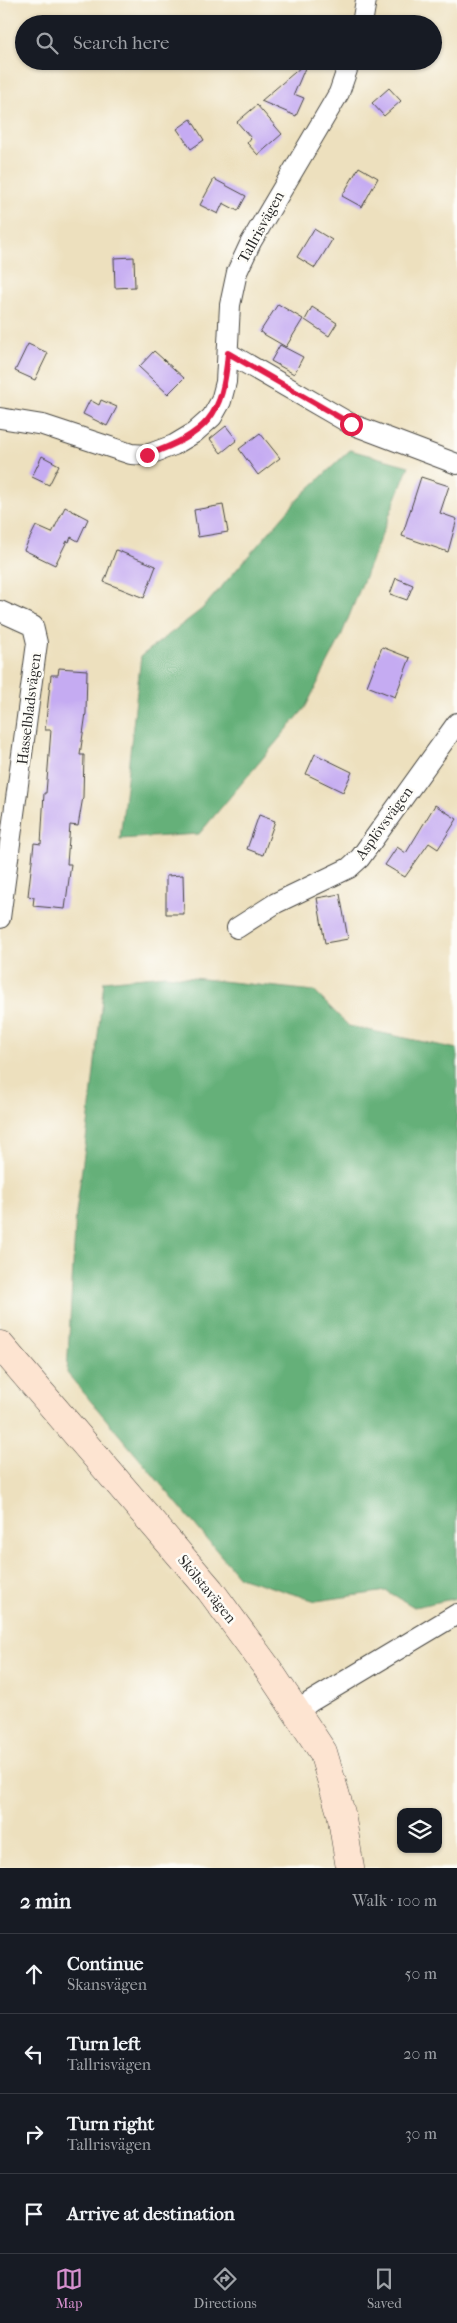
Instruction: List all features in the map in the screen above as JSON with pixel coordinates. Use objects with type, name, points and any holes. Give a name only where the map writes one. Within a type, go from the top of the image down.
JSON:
[{"type":"street","points":[[364,15],[366,0]]},
{"type":"street","name":"Tallrisvägen","points":[[0,418],[43,425],[131,454],[147,455],[174,445],[194,433],[212,417],[221,401],[226,382],[230,305],[237,272],[251,242],[339,93],[347,70]]},
{"type":"street","points":[[228,353],[351,424],[457,464]]},
{"type":"street","name":"Hasselbladsvägen","points":[[0,610],[34,626],[37,643],[0,918]]},
{"type":"street","name":"Asplövsvägen","points":[[237,928],[276,903],[349,868],[360,858],[457,722]]},
{"type":"street","name":"Skölstavägen","points":[[0,1345],[210,1590],[297,1712],[323,1752],[342,1814],[350,1868]]},
{"type":"street","points":[[297,1712],[310,1702],[457,1614]]},
{"type":"green space","points":[[350,450],[409,466],[340,639],[305,708],[199,834],[120,839],[141,656],[202,609],[299,498]]},
{"type":"green space","points":[[165,975],[314,991],[349,1026],[457,1049],[457,1598],[414,1607],[387,1591],[316,1601],[239,1577],[67,1373],[76,1212],[104,981]]},
{"type":"building","points":[[297,70],[304,70],[294,94],[304,98],[296,116],[261,101]]},
{"type":"building","points":[[389,88],[401,101],[384,116],[372,103]]},
{"type":"building","points":[[257,105],[282,134],[258,155],[247,143],[251,138],[237,122]]},
{"type":"building","points":[[191,119],[204,140],[191,149],[177,129]]},
{"type":"building","points":[[359,167],[378,178],[362,207],[342,196]]},
{"type":"building","points":[[214,179],[246,196],[238,211],[223,203],[218,214],[200,205]]},
{"type":"building","points":[[314,229],[332,240],[315,268],[297,257]]},
{"type":"building","points":[[134,257],[135,287],[115,288],[114,258]]},
{"type":"building","points":[[278,304],[303,319],[286,347],[260,332]]},
{"type":"building","points":[[312,307],[337,323],[329,336],[305,320]]},
{"type":"building","points":[[28,344],[48,353],[35,380],[15,371]]},
{"type":"building","points":[[280,345],[303,357],[294,374],[271,361]]},
{"type":"building","points":[[154,351],[184,378],[168,394],[139,367]]},
{"type":"building","points":[[90,400],[99,405],[101,400],[117,407],[107,426],[83,414]]},
{"type":"building","points":[[226,426],[237,440],[221,453],[210,439]]},
{"type":"building","points":[[260,433],[280,458],[258,475],[239,449]]},
{"type":"building","points":[[42,456],[59,465],[49,485],[32,477]]},
{"type":"building","points":[[421,477],[449,486],[440,513],[457,519],[448,552],[402,536]]},
{"type":"building","points":[[223,505],[228,532],[198,537],[194,510]]},
{"type":"building","points":[[65,507],[88,519],[78,541],[71,537],[69,542],[67,541],[55,565],[24,550],[36,526],[52,533]]},
{"type":"building","points":[[116,550],[156,566],[144,598],[104,582]]},
{"type":"building","points":[[396,578],[413,585],[407,600],[390,594]]},
{"type":"building","points":[[382,647],[410,658],[395,697],[367,686]]},
{"type":"building","points":[[59,668],[87,670],[86,713],[80,755],[84,755],[83,797],[78,826],[70,825],[67,864],[71,864],[65,909],[33,906],[34,897],[28,896],[34,843],[41,844],[51,730],[45,730],[51,675],[58,675]]},
{"type":"building","points":[[315,754],[352,772],[343,792],[306,774]]},
{"type":"building","points":[[435,805],[457,819],[438,849],[429,843],[405,877],[385,865],[397,847],[406,853]]},
{"type":"building","points":[[259,815],[275,821],[263,855],[247,849]]},
{"type":"building","points":[[183,875],[184,914],[166,914],[166,876]]},
{"type":"building","points":[[340,894],[348,939],[325,943],[317,898]]},
{"type":"route","points":[[147,455],[174,445],[194,433],[212,417],[221,401],[226,382],[228,353],[351,424]]}]
